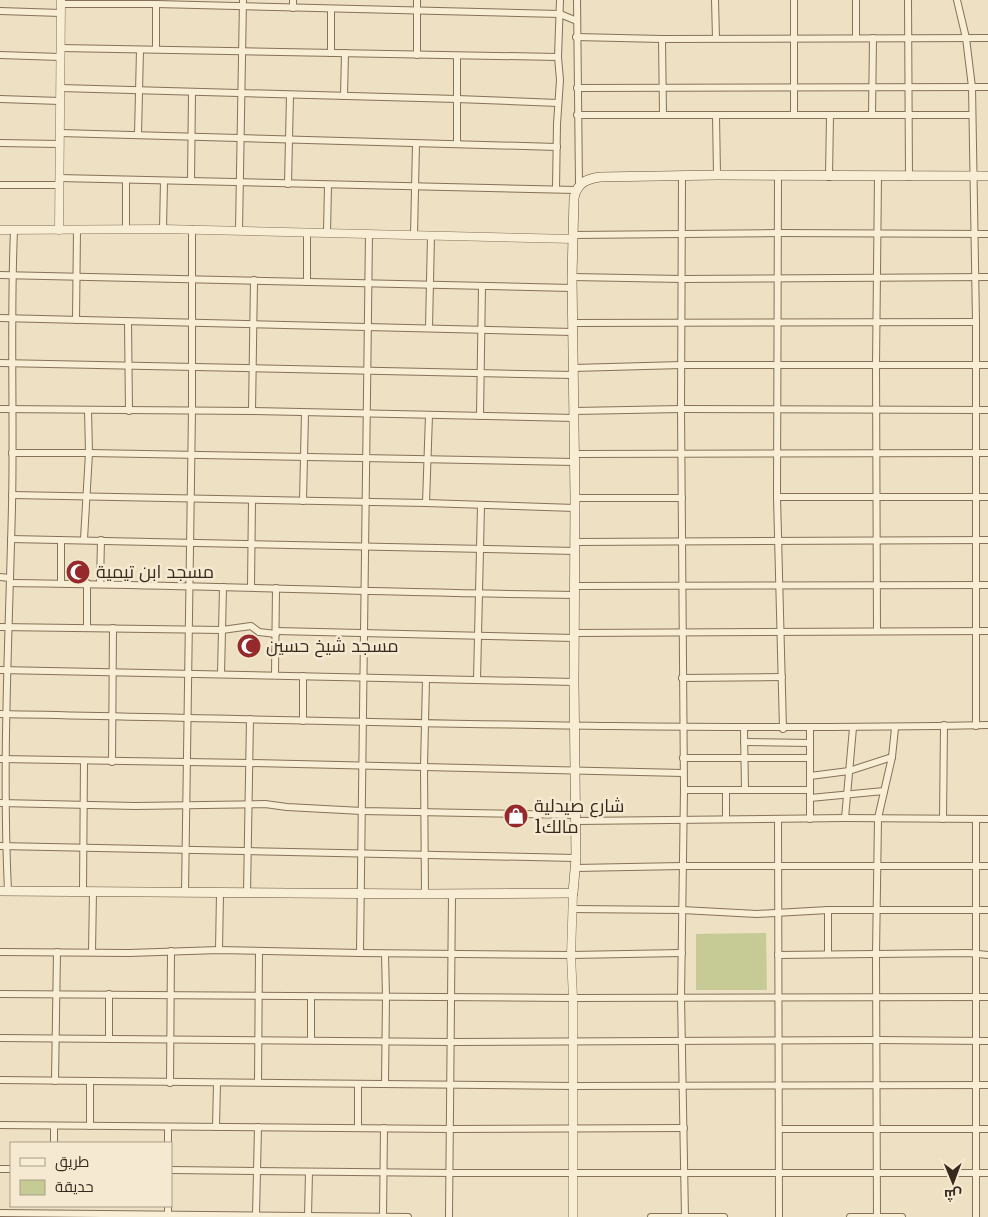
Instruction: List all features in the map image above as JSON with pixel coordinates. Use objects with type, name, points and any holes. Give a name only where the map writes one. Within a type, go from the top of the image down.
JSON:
[{"type":"main road","points":[[4,891],[361,894],[573,893],[576,858],[574,727],[575,458],[572,277],[577,188],[585,181],[600,177],[717,175],[988,176]]},
{"type":"street","points":[[292,8],[293,0]]},
{"type":"street","points":[[417,55],[418,0]]},
{"type":"street","points":[[556,189],[560,80],[558,57],[560,0]]},
{"type":"street","points":[[0,185],[126,180],[416,188],[577,188],[577,0]]},
{"type":"street","points":[[715,0],[716,38]]},
{"type":"street","points":[[794,0],[794,114]]},
{"type":"street","points":[[856,0],[856,38]]},
{"type":"street","points":[[908,0],[909,177]]},
{"type":"street","points":[[957,0],[966,38],[972,87],[976,277],[976,726]]},
{"type":"street","points":[[59,230],[61,2],[243,4],[292,8],[560,14],[576,21]]},
{"type":"street","points":[[156,4],[156,49]]},
{"type":"street","points":[[239,230],[243,4]]},
{"type":"street","points":[[331,52],[332,9]]},
{"type":"street","points":[[0,11],[61,13]]},
{"type":"street","points":[[576,37],[662,39],[988,38]]},
{"type":"street","points":[[872,115],[873,38]]},
{"type":"street","points":[[662,39],[663,115]]},
{"type":"street","points":[[60,48],[558,57]]},
{"type":"street","points":[[138,134],[140,50]]},
{"type":"street","points":[[344,96],[345,53]]},
{"type":"street","points":[[0,55],[60,58]]},
{"type":"street","points":[[457,56],[457,144]]},
{"type":"street","points":[[60,88],[558,103]]},
{"type":"street","points":[[577,88],[988,88]]},
{"type":"street","points":[[191,181],[192,92]]},
{"type":"street","points":[[288,184],[290,95]]},
{"type":"street","points":[[0,99],[60,100]]},
{"type":"street","points":[[577,115],[972,115]]},
{"type":"street","points":[[716,115],[717,175]]},
{"type":"street","points":[[830,115],[830,176]]},
{"type":"street","points":[[60,132],[557,147]]},
{"type":"street","points":[[0,143],[60,144]]},
{"type":"street","points":[[414,235],[416,144]]},
{"type":"street","points":[[682,176],[682,728],[684,790],[681,997],[686,1173],[685,1217]]},
{"type":"street","points":[[778,176],[777,497],[783,728]]},
{"type":"street","points":[[878,177],[876,321],[876,586],[878,631]]},
{"type":"street","points":[[126,180],[126,229]]},
{"type":"street","points":[[164,181],[164,229]]},
{"type":"street","points":[[327,232],[328,186]]},
{"type":"street","points":[[0,230],[192,229],[431,236],[573,237],[778,233],[988,234]]},
{"type":"street","points":[[185,893],[192,410],[192,229]]},
{"type":"street","points":[[76,320],[77,230]]},
{"type":"street","points":[[4,891],[4,714],[8,670],[12,495],[11,364],[14,231]]},
{"type":"street","points":[[306,282],[307,232]]},
{"type":"street","points":[[360,954],[369,234]]},
{"type":"street","points":[[429,328],[431,236]]},
{"type":"street","points":[[0,275],[572,288]]},
{"type":"street","points":[[572,277],[988,277]]},
{"type":"street","points":[[252,411],[254,280]]},
{"type":"street","points":[[480,416],[482,286]]},
{"type":"street","points":[[0,318],[482,329],[778,321],[976,322]]},
{"type":"street","points":[[128,322],[129,411]]},
{"type":"street","points":[[0,363],[481,373],[573,371],[682,365],[988,365]]},
{"type":"street","points":[[0,409],[192,410],[429,416],[574,414],[681,409],[988,410]]},
{"type":"street","points":[[84,539],[87,496],[88,410]]},
{"type":"street","points":[[303,501],[305,413]]},
{"type":"street","points":[[426,503],[429,416]]},
{"type":"street","points":[[12,453],[191,454],[366,459],[575,458],[682,454],[988,453]]},
{"type":"street","points":[[12,495],[426,503],[575,508]]},
{"type":"street","points":[[777,497],[988,497]]},
{"type":"street","points":[[575,498],[682,498]]},
{"type":"street","points":[[251,587],[252,500]]},
{"type":"street","points":[[477,680],[481,505]]},
{"type":"street","points":[[11,539],[84,539],[479,549],[682,541],[988,540]]},
{"type":"street","points":[[61,540],[61,583]]},
{"type":"street","points":[[100,583],[101,540]]},
{"type":"street","points":[[0,577],[10,580],[61,583],[478,594],[682,586],[988,585]]},
{"type":"street","points":[[87,583],[87,628]]},
{"type":"street","points":[[221,674],[222,586]]},
{"type":"street","points":[[275,675],[276,588]]},
{"type":"street","points":[[0,627],[222,630],[251,626],[259,632],[276,633],[478,636],[574,636],[780,631],[988,631]]},
{"type":"street","points":[[112,762],[113,628]]},
{"type":"street","points":[[0,670],[574,682]]},
{"type":"street","points":[[302,721],[303,676]]},
{"type":"street","points":[[682,678],[782,677]]},
{"type":"street","points":[[424,894],[426,679]]},
{"type":"street","points":[[4,714],[574,727],[895,728],[988,725]]},
{"type":"street","points":[[247,893],[250,720]]},
{"type":"street","points":[[943,819],[944,726]]},
{"type":"street","points":[[744,728],[744,790]]},
{"type":"street","points":[[810,728],[810,819]]},
{"type":"street","points":[[846,818],[853,728]]},
{"type":"street","points":[[877,1217],[878,1085],[876,954],[878,818],[892,757],[895,728]]},
{"type":"street","points":[[744,742],[810,743]]},
{"type":"street","points":[[810,776],[849,771],[892,757]]},
{"type":"street","points":[[683,758],[810,758]]},
{"type":"street","points":[[4,759],[684,773]]},
{"type":"street","points":[[83,891],[84,761]]},
{"type":"street","points":[[684,790],[810,790]]},
{"type":"street","points":[[726,790],[726,819]]},
{"type":"street","points":[[810,798],[884,791]]},
{"type":"street","points":[[3,803],[187,806],[248,804],[362,811],[683,820],[988,819]]},
{"type":"street","points":[[778,819],[779,1217]]},
{"type":"street","points":[[976,819],[978,910],[976,1217]]},
{"type":"street","points":[[3,846],[576,858]]},
{"type":"street","points":[[575,868],[988,866]]},
{"type":"street","points":[[92,952],[93,891]]},
{"type":"street","points":[[219,950],[220,893]]},
{"type":"street","points":[[573,893],[571,955],[573,998],[573,1217]]},
{"type":"street","points":[[449,1217],[452,894]]},
{"type":"street","points":[[572,909],[682,910],[757,914],[778,911],[828,910],[988,910]]},
{"type":"street","points":[[828,910],[828,954]]},
{"type":"street","points":[[0,952],[219,950],[360,954],[571,955],[682,953]]},
{"type":"street","points":[[170,1083],[171,951]]},
{"type":"street","points":[[258,1082],[259,951]]},
{"type":"street","points":[[55,1081],[57,952]]},
{"type":"street","points":[[385,954],[385,1084]]},
{"type":"street","points":[[778,954],[988,955]]},
{"type":"street","points":[[0,994],[573,998],[988,996]]},
{"type":"street","points":[[109,994],[109,1039]]},
{"type":"street","points":[[310,1040],[311,996]]},
{"type":"street","points":[[0,1038],[451,1042],[988,1041]]},
{"type":"street","points":[[0,1080],[573,1086],[988,1085]]},
{"type":"street","points":[[90,1082],[90,1126]]},
{"type":"street","points":[[216,1127],[217,1083]]},
{"type":"street","points":[[358,1084],[358,1128]]},
{"type":"street","points":[[0,1125],[450,1130],[684,1128]]},
{"type":"street","points":[[54,1126],[54,1142]]},
{"type":"street","points":[[168,1127],[168,1142]]},
{"type":"street","points":[[256,1215],[258,1127]]},
{"type":"street","points":[[382,1217],[384,1128]]},
{"type":"street","points":[[780,1129],[988,1129]]},
{"type":"street","points":[[172,1170],[450,1173],[988,1173]]},
{"type":"street","points":[[308,1216],[309,1172]]},
{"type":"street","points":[[105,1207],[105,1214]]},
{"type":"street","points":[[0,1213],[408,1217]]},
{"type":"street","points":[[651,1217],[724,1217]]},
{"type":"street","points":[[850,1217],[902,1217]]},
{"type":"green space","points":[[766,933],[767,990],[696,990],[696,934]]},
{"type":"place","name":"مسجد ابن تيمية","points":[[78,572]]},
{"type":"place","name":"مسجد شيخ حسين","points":[[249,646]]},
{"type":"place","name":"شارع صيدلية مالك1","points":[[516,816]]}]
